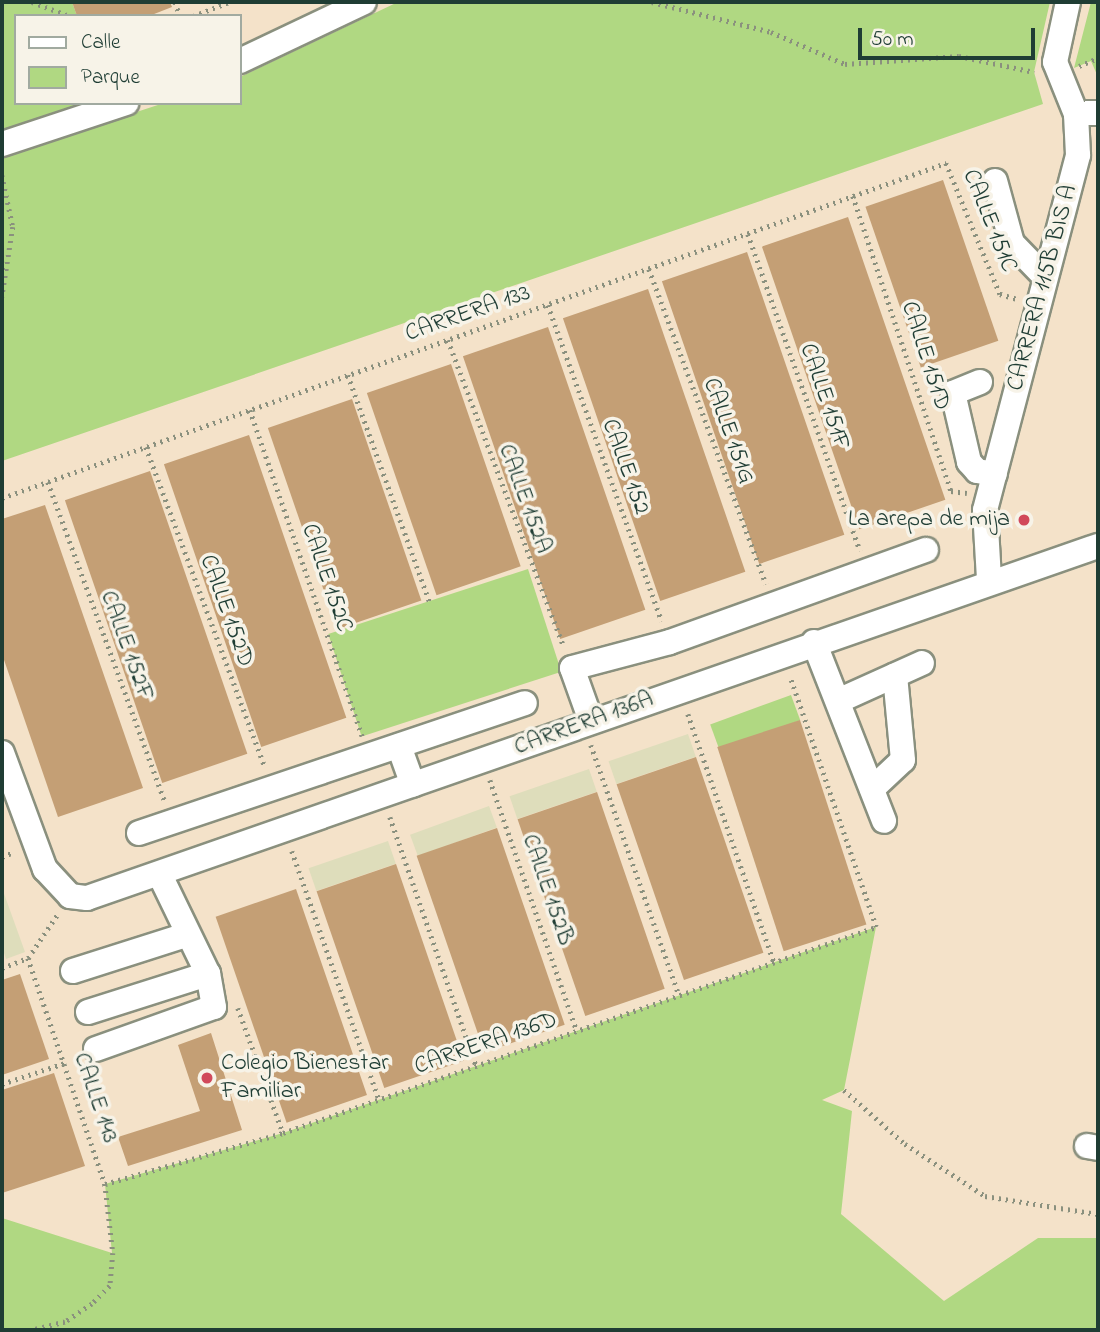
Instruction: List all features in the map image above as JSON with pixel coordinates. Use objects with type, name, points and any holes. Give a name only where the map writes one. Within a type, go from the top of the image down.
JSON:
[{"type":"street","points":[[242,60],[364,2]]},
{"type":"street","name":"CARRERA 115B BIS A","points":[[989,579],[984,546],[992,485],[1079,155],[1087,113],[1057,76],[1056,44],[1068,2]]},
{"type":"street","points":[[2,144],[120,105]]},
{"type":"street","points":[[995,181],[1012,243],[1045,277]]},
{"type":"street","points":[[980,382],[953,393],[969,462],[992,485]]},
{"type":"street","name":"CARRERA 136A","points":[[69,897],[98,895],[160,875],[989,579],[1098,546]]},
{"type":"street","points":[[587,723],[572,668],[670,642],[926,550]]},
{"type":"street","points":[[814,642],[884,821]]},
{"type":"street","points":[[838,701],[922,663]]},
{"type":"street","points":[[872,789],[903,760],[895,676]]},
{"type":"street","points":[[139,833],[525,703]]},
{"type":"street","points":[[399,746],[414,785]]},
{"type":"street","points":[[2,753],[33,845],[69,897]]},
{"type":"street","points":[[96,1049],[212,1012],[208,974],[160,875]]},
{"type":"street","points":[[73,971],[187,935]]},
{"type":"street","points":[[88,1012],[208,974]]},
{"type":"path","points":[[32,2],[65,14]]},
{"type":"path","points":[[198,14],[229,2]]},
{"type":"path","points":[[652,2],[771,32],[845,64],[959,56],[1057,76]]},
{"type":"path","name":"CARRERA 133","points":[[2,498],[946,163]]},
{"type":"path","name":"CALLE 151C","points":[[946,163],[1000,294],[1039,304]]},
{"type":"path","points":[[2,175],[13,227],[2,297]]},
{"type":"path","name":"CALLE 151D","points":[[853,197],[951,491],[992,485]]},
{"type":"path","name":"CALLE 151F","points":[[748,234],[867,572]]},
{"type":"path","name":"CALLE 151G","points":[[649,269],[774,605]]},
{"type":"path","name":"CALLE 152","points":[[548,305],[670,642]]},
{"type":"path","name":"CALLE 152A","points":[[448,340],[572,668]]},
{"type":"path","points":[[348,375],[430,603]]},
{"type":"path","name":"CALLE 152C","points":[[250,410],[369,757]]},
{"type":"path","name":"CALLE 152D","points":[[146,447],[272,788]]},
{"type":"path","name":"CALLE 152F","points":[[48,482],[172,821]]},
{"type":"path","name":"CARRERA 136D","points":[[106,1184],[379,1100],[876,926],[782,653]]},
{"type":"path","points":[[680,690],[774,962]]},
{"type":"path","points":[[587,723],[679,995]]},
{"type":"path","name":"CALLE 152B","points":[[483,760],[577,1031]]},
{"type":"path","points":[[383,796],[476,1066]]},
{"type":"path","points":[[285,831],[379,1100]]},
{"type":"path","points":[[2,968],[28,958],[69,897]]},
{"type":"path","name":"CALLE 143","points":[[28,958],[106,1184],[113,1253],[110,1286],[92,1304],[65,1322],[34,1330]]},
{"type":"path","points":[[2,1084],[65,1063]]},
{"type":"path","points":[[844,1090],[905,1144],[985,1196],[1098,1214]]},
{"type":"shaded area","points":[[688,734],[696,757],[616,784],[609,761]]},
{"type":"shaded area","points":[[589,769],[597,792],[517,819],[510,796]]},
{"type":"shaded area","points":[[489,806],[497,828],[418,856],[410,835]]},
{"type":"shaded area","points":[[388,841],[396,864],[316,891],[309,868]]},
{"type":"shaded area","points":[[2,888],[25,952],[6,959],[2,947]]},
{"type":"green space","points":[[2,2],[72,2],[76,14],[14,14],[14,105],[76,105],[2,131]]},
{"type":"green space","points":[[398,2],[1050,2],[1034,72],[1043,104],[2,461],[2,156],[158,105],[242,105],[242,76]]},
{"type":"green space","points":[[1091,2],[1098,2],[1098,77],[1091,61],[1074,68]]},
{"type":"green space","points":[[528,569],[561,672],[362,737],[328,634]]},
{"type":"green space","points":[[791,695],[800,720],[719,750],[710,724]]},
{"type":"green space","points":[[876,927],[844,1090],[822,1100],[852,1111],[841,1214],[944,1301],[1038,1238],[1098,1238],[1098,1330],[2,1330],[2,1218],[112,1253],[105,1184],[283,1133]]},
{"type":"building","points":[[72,2],[170,2],[172,7],[154,14],[76,14]]},
{"type":"building","points":[[943,180],[998,341],[921,367],[865,207]]},
{"type":"building","points":[[848,217],[945,500],[859,529],[762,247]]},
{"type":"building","points":[[747,252],[844,535],[759,564],[662,281]]},
{"type":"building","points":[[648,289],[745,572],[660,601],[563,318]]},
{"type":"building","points":[[548,327],[645,610],[560,639],[463,356]]},
{"type":"building","points":[[451,364],[521,566],[437,595],[367,393]]},
{"type":"building","points":[[352,399],[421,600],[337,629],[268,428]]},
{"type":"building","points":[[249,435],[346,718],[261,747],[164,464]]},
{"type":"building","points":[[150,471],[247,754],[162,783],[65,500]]},
{"type":"building","points":[[45,505],[143,788],[58,817],[2,654],[2,519]]},
{"type":"building","points":[[800,720],[866,924],[784,951],[717,747]]},
{"type":"building","points":[[696,757],[763,953],[684,980],[617,784]]},
{"type":"building","points":[[597,792],[665,989],[585,1016],[518,819]]},
{"type":"building","points":[[497,828],[565,1025],[484,1052],[417,856]]},
{"type":"building","points":[[396,864],[464,1061],[384,1088],[317,891]]},
{"type":"building","points":[[296,889],[367,1095],[287,1123],[216,917]]},
{"type":"building","points":[[20,974],[49,1059],[2,1075],[2,980]]},
{"type":"building","name":"Colegio Bienestar Familiar","points":[[211,1033],[242,1130],[128,1166],[118,1137],[200,1111],[178,1045]]},
{"type":"building","points":[[54,1073],[85,1166],[2,1193],[2,1090]]},
{"type":"place","name":"La arepa de mija","points":[[1024,520]]},
{"type":"place","name":"Colegio Bienestar Familiar","points":[[207,1078]]}]
